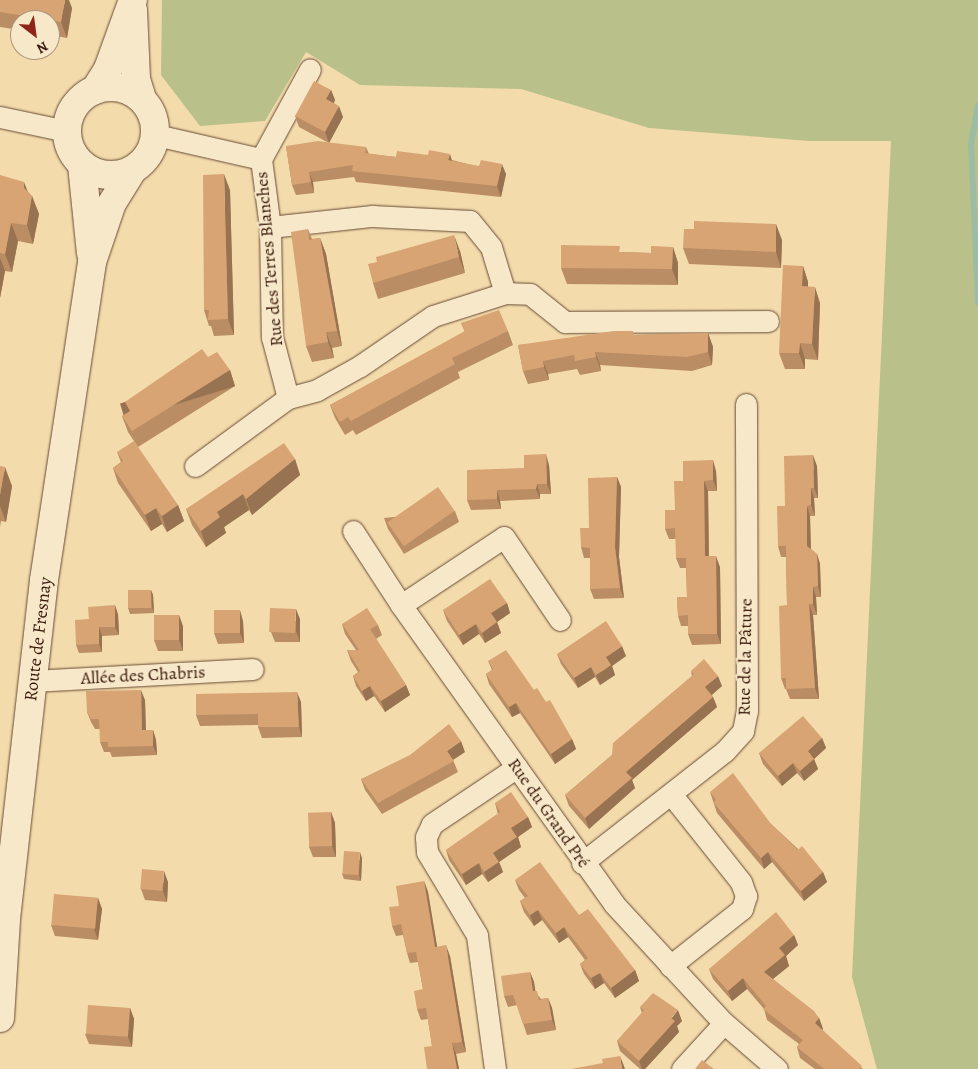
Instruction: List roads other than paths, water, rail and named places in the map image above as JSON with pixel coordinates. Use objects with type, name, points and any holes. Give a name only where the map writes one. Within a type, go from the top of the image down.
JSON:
[{"type":"street","points":[[95,90],[133,2]]},
{"type":"street","points":[[133,2],[136,79],[142,99],[150,109],[156,135],[152,149],[133,170],[104,175],[82,165],[73,155],[67,131],[77,103],[95,90],[118,87],[142,99]]},
{"type":"street","points":[[261,158],[310,69]]},
{"type":"street","points":[[0,117],[67,131]]},
{"type":"street","name":"Rue des Terres Blanches","points":[[156,135],[261,158],[270,227],[272,337],[288,398]]},
{"type":"street","name":"Route de Fresnay","points":[[82,165],[92,262]]},
{"type":"street","name":"Route de Fresnay","points":[[0,1006],[33,681],[92,262],[112,203],[133,170]]},
{"type":"street","points":[[270,227],[372,216],[470,221],[491,247],[506,293]]},
{"type":"street","points":[[195,466],[288,398],[317,390],[360,366],[433,316],[506,293],[530,294],[565,322],[768,321]]},
{"type":"street","name":"Rue de la Pâture","points":[[582,863],[725,751],[743,730],[747,711],[746,404]]},
{"type":"street","name":"Rue du Grand Pré","points":[[353,531],[401,605],[582,863],[670,966],[724,1023],[777,1069]]},
{"type":"street","points":[[401,605],[504,537],[560,620]]},
{"type":"street","name":"Allée des Chabris","points":[[33,681],[253,669]]},
{"type":"street","points":[[496,1069],[476,935],[426,852],[426,837],[432,824],[516,767]]},
{"type":"street","points":[[670,966],[742,909],[746,896],[742,882],[671,794]]},
{"type":"street","points":[[682,1069],[724,1023]]},
{"type":"waterway","points":[[978,105],[971,143],[978,303]]}]
